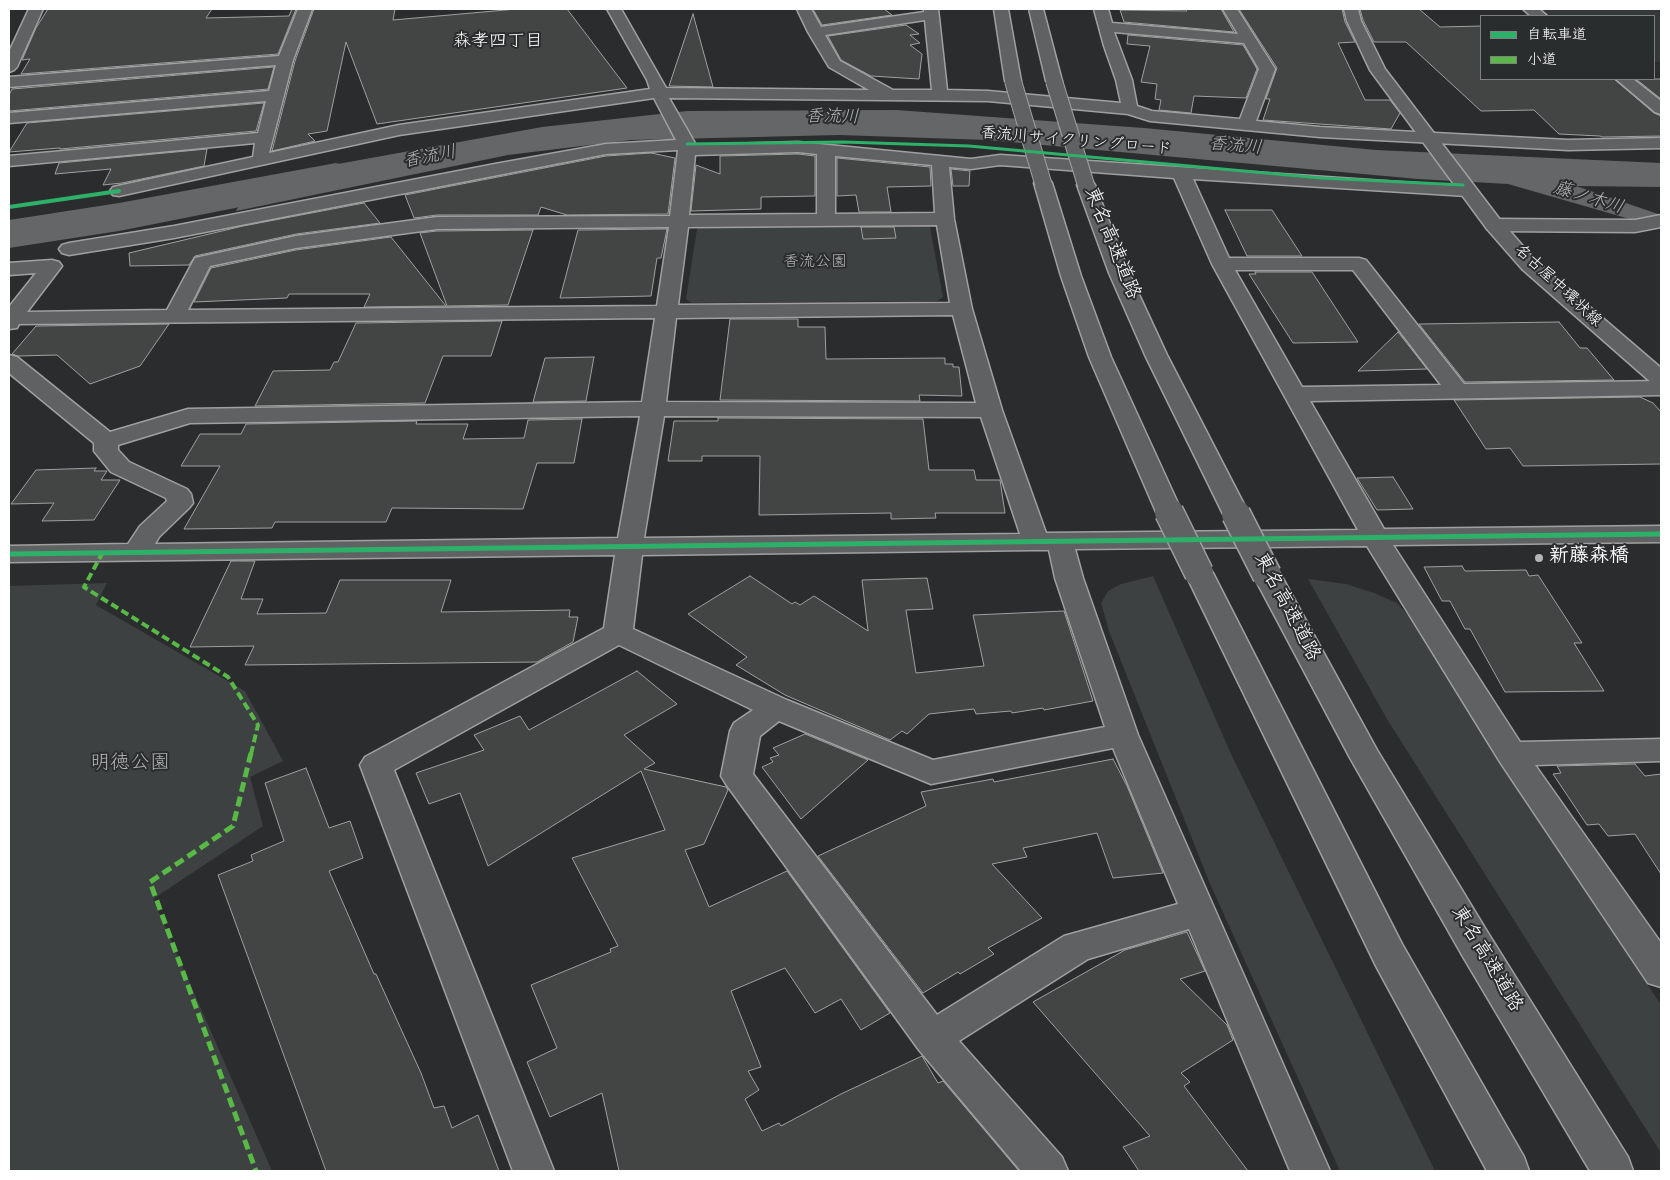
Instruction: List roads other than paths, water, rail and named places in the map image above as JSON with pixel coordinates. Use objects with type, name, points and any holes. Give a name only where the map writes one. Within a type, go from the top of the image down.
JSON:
[{"type":"main road","points":[[9,67],[36,9]]},
{"type":"main road","points":[[258,161],[284,60],[305,9]]},
{"type":"main road","points":[[614,9],[654,80],[686,145],[680,221],[618,633]]},
{"type":"main road","points":[[804,9],[834,64],[890,95]]},
{"type":"main road","name":"東名高速道路","points":[[1002,9],[1013,81],[1071,276],[1100,357],[1169,512],[1389,955],[1509,1171]]},
{"type":"main road","name":"東名高速道路","points":[[1036,9],[1054,82],[1086,185],[1119,273],[1156,355],[1267,575],[1365,756],[1475,944],[1613,1171]]},
{"type":"main road","points":[[1100,9],[1124,80],[1130,109]]},
{"type":"main road","points":[[1230,9],[1267,69],[1246,125]]},
{"type":"main road","name":"名古屋中環状線","points":[[1350,9],[1378,70],[1494,225],[1529,265],[1661,380]]},
{"type":"main road","points":[[815,32],[931,12],[940,95]]},
{"type":"main road","points":[[1106,27],[1249,39]]},
{"type":"main road","points":[[9,30],[26,30]]},
{"type":"main road","points":[[9,82],[284,60]]},
{"type":"main road","points":[[1625,80],[1661,108]]},
{"type":"main road","points":[[9,118],[276,95]]},
{"type":"main road","points":[[120,190],[400,130],[660,95],[988,96],[1130,109],[1150,116],[1320,132],[1568,145],[1661,144]]},
{"type":"main road","points":[[9,161],[265,137]]},
{"type":"main road","points":[[69,248],[174,232],[606,149],[686,145],[798,147],[971,164],[1000,160],[1110,169],[1465,188]]},
{"type":"main road","points":[[826,150],[826,220]]},
{"type":"main road","points":[[940,161],[945,219],[962,310],[990,410],[1032,528],[1047,541],[1069,578],[1123,736],[1310,1171]]},
{"type":"main road","points":[[1181,172],[1222,264],[1375,537],[1511,754],[1661,972]]},
{"type":"main road","points":[[174,317],[202,262],[296,242],[437,223],[945,219]]},
{"type":"main road","points":[[1494,225],[1652,226]]},
{"type":"main road","points":[[1222,264],[1359,264],[1458,392]]},
{"type":"main road","points":[[9,269],[52,266],[10,320]]},
{"type":"main road","points":[[10,320],[962,310]]},
{"type":"main road","points":[[9,362],[106,441]]},
{"type":"main road","points":[[1294,394],[1661,388]]},
{"type":"main road","points":[[106,441],[188,416],[653,409],[990,410]]},
{"type":"main road","points":[[106,441],[106,451],[120,467],[178,494],[180,503],[149,532],[137,552]]},
{"type":"main road","points":[[9,554],[1661,534]]},
{"type":"main road","points":[[618,633],[776,708],[931,772],[1123,736]]},
{"type":"main road","points":[[533,1171],[376,765],[618,633]]},
{"type":"main road","points":[[776,708],[745,730],[737,776],[932,1038],[1047,1171]]},
{"type":"main road","points":[[1511,754],[1661,750]]},
{"type":"main road","points":[[932,1038],[1077,947],[1198,912]]},
{"type":"water","name":"藤ノ木川","points":[[896,110],[1144,128],[1376,150],[1661,163],[1661,187],[1576,186],[1661,215],[1661,228],[1508,184],[1418,179],[988,140],[839,135],[631,140],[508,155],[236,211],[255,179],[542,127],[687,111]]},
{"type":"waterway","name":"香流川","points":[[9,234],[119,217],[336,176]]},
{"type":"place","name":"新藤森橋","points":[[1539,558]]},
{"type":"district","name":"森孝四丁目","points":[[498,44]]},
{"type":"park label","name":"香流公園","points":[[815,264]]},
{"type":"park label","name":"明徳公園","points":[[130,765]]}]
